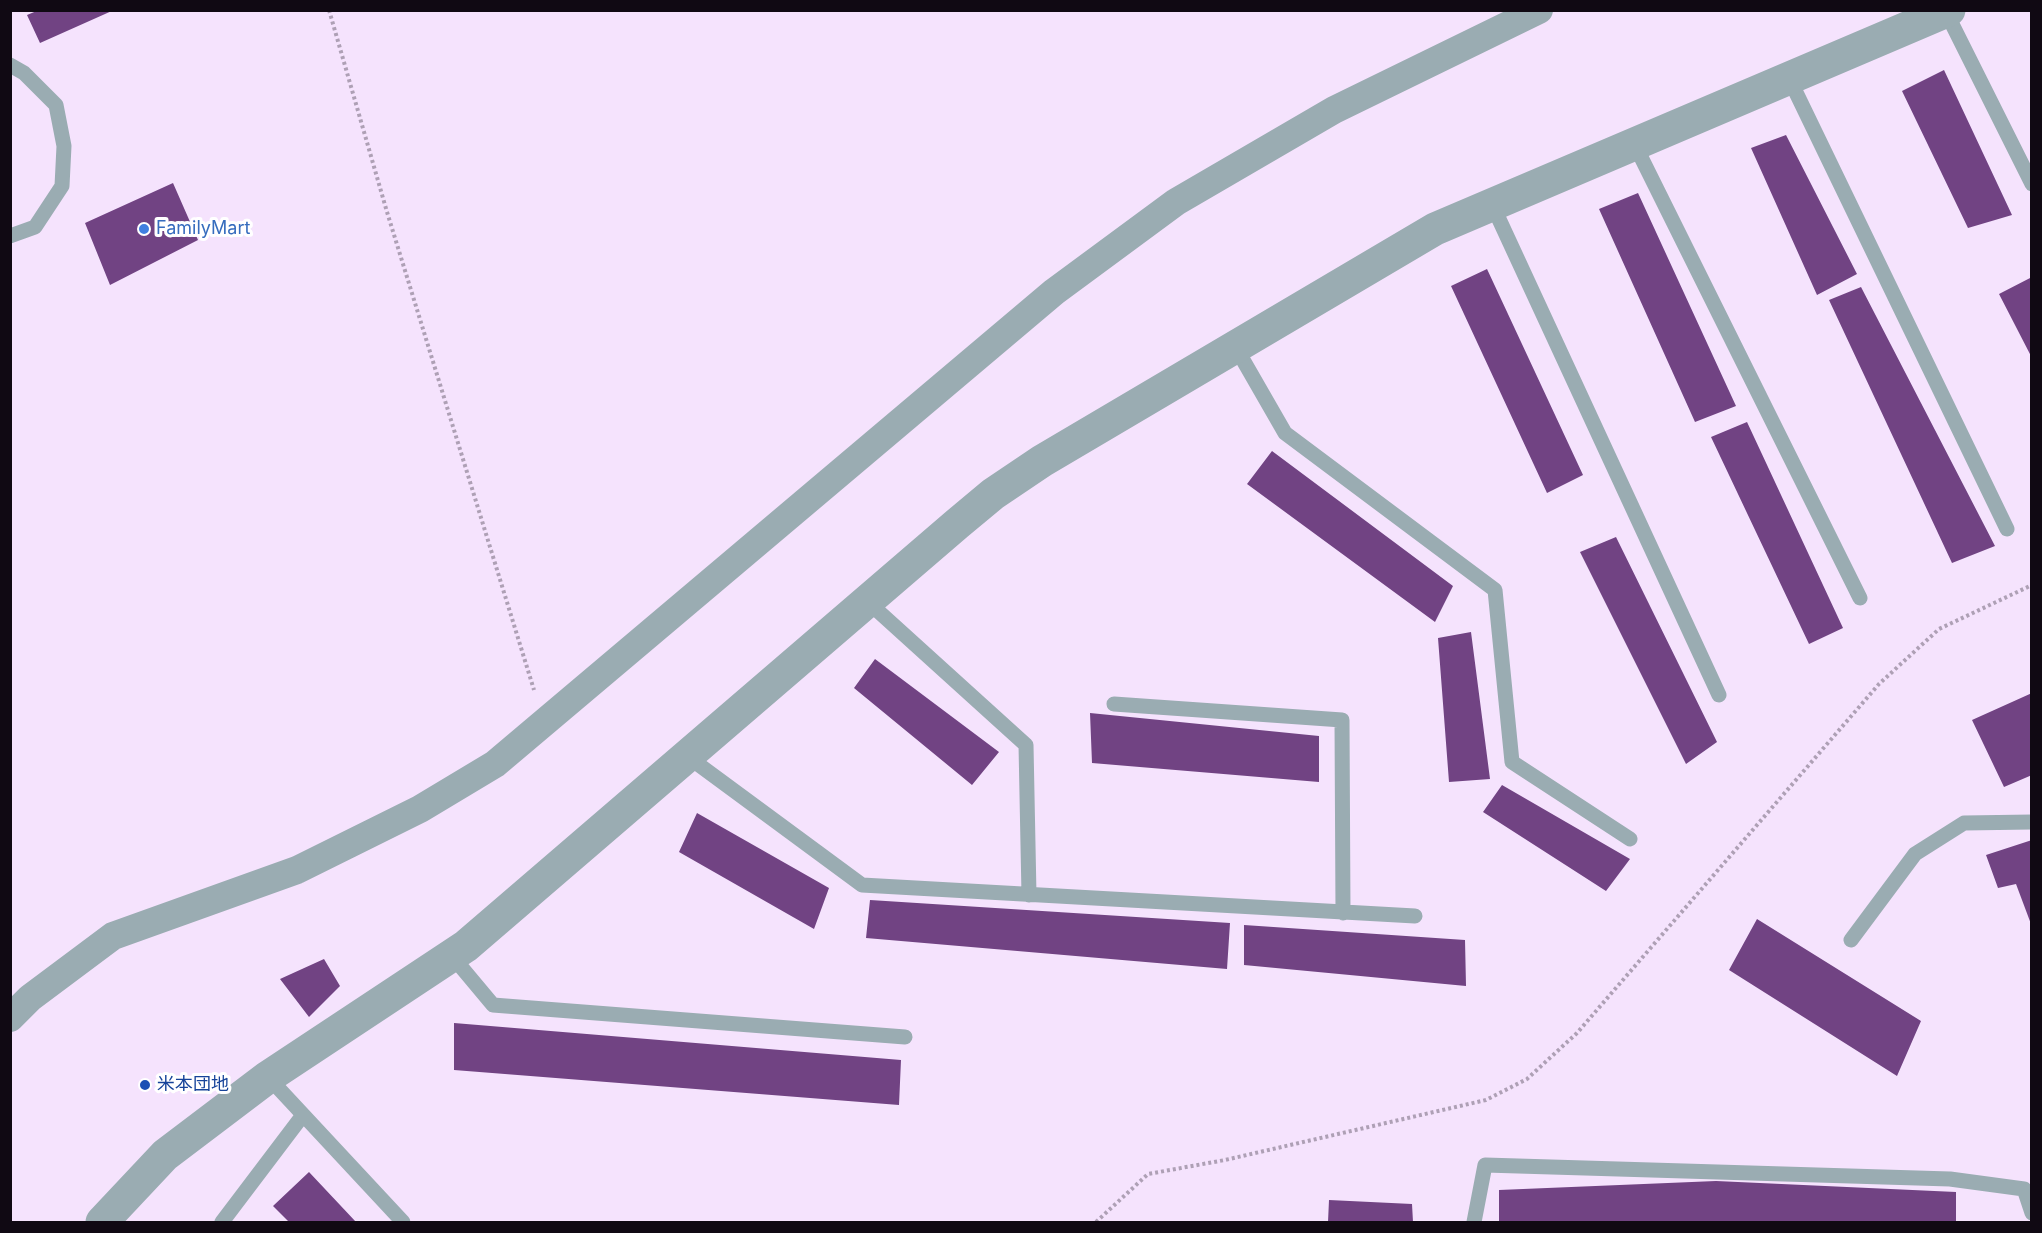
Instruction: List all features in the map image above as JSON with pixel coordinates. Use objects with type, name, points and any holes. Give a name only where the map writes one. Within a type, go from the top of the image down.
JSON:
[{"type":"street","points":[[10,1018],[30,998],[113,936],[297,870],[389,825],[495,764],[1054,292],[1176,202],[1334,110],[1539,10]]},
{"type":"street","points":[[102,1222],[165,1155],[268,1077],[466,946],[993,494],[1042,461],[1435,229],[1948,11]]},
{"type":"lane","points":[[1948,11],[2031,184]]},
{"type":"lane","points":[[10,65],[24,73],[56,105],[64,146],[62,186],[35,227],[10,236]]},
{"type":"lane","points":[[1789,78],[2007,529]]},
{"type":"lane","points":[[1634,143],[1860,598]]},
{"type":"lane","points":[[1492,204],[1719,695]]},
{"type":"lane","points":[[1235,346],[1286,433],[1495,590],[1512,762],[1630,839]]},
{"type":"lane","points":[[867,601],[1026,745],[1029,895]]},
{"type":"lane","points":[[1114,704],[1342,720],[1343,913]]},
{"type":"lane","points":[[687,756],[862,885],[1415,916]]},
{"type":"lane","points":[[1851,940],[1915,854],[1964,823],[2031,822]]},
{"type":"lane","points":[[452,956],[493,1005],[904,1037]]},
{"type":"lane","points":[[268,1077],[403,1222]]},
{"type":"lane","points":[[222,1222],[303,1115]]},
{"type":"lane","points":[[1474,1222],[1485,1165],[1950,1179],[2024,1189],[2031,1213]]},
{"type":"path","points":[[329,10],[387,212],[543,722]]},
{"type":"path","points":[[1096,1222],[1148,1174],[1224,1160],[1486,1100],[1527,1079],[1577,1033],[1879,684],[1939,629],[2031,585]]},
{"type":"building","points":[[39,10],[114,10],[40,43],[27,15]]},
{"type":"building","points":[[1944,70],[2012,215],[1968,228],[1902,91]]},
{"type":"building","points":[[1786,135],[1857,274],[1817,295],[1751,148]]},
{"type":"building","points":[[173,183],[198,240],[110,285],[85,223]]},
{"type":"building","points":[[1638,193],[1736,406],[1695,422],[1599,209]]},
{"type":"building","points":[[1487,269],[1583,475],[1547,493],[1451,286]]},
{"type":"building","points":[[2032,277],[2032,358],[1999,294]]},
{"type":"building","points":[[1861,287],[1995,546],[1952,563],[1829,300]]},
{"type":"building","points":[[1747,422],[1843,628],[1809,644],[1711,437]]},
{"type":"building","points":[[1272,451],[1453,586],[1435,622],[1247,484]]},
{"type":"building","points":[[1616,537],[1717,742],[1686,764],[1580,552]]},
{"type":"building","points":[[1471,632],[1490,779],[1449,782],[1438,638]]},
{"type":"building","points":[[875,659],[999,752],[972,785],[854,688]]},
{"type":"building","points":[[2032,693],[2032,775],[2004,787],[1972,720]]},
{"type":"building","points":[[1090,713],[1319,736],[1319,782],[1092,763]]},
{"type":"building","points":[[1502,785],[1630,859],[1606,891],[1483,812]]},
{"type":"building","points":[[697,813],[829,888],[814,929],[679,852]]},
{"type":"building","points":[[2032,840],[2031,924],[2016,884],[1998,888],[1986,855]]},
{"type":"building","points":[[870,900],[1230,923],[1227,969],[866,938]]},
{"type":"building","points":[[1757,919],[1921,1021],[1897,1076],[1729,970]]},
{"type":"building","points":[[1244,925],[1465,940],[1466,986],[1244,965]]},
{"type":"building","points":[[324,959],[340,986],[309,1017],[280,979]]},
{"type":"building","points":[[454,1023],[901,1060],[899,1105],[454,1070]]},
{"type":"building","points":[[309,1172],[356,1222],[289,1222],[273,1206]]},
{"type":"building","points":[[1716,1181],[1956,1192],[1956,1222],[1499,1222],[1499,1190]]},
{"type":"building","points":[[1329,1200],[1412,1204],[1413,1222],[1328,1222]]},
{"type":"place","name":"FamilyMart","points":[[144,229]]},
{"type":"place","name":"米本団地","points":[[145,1085]]}]
